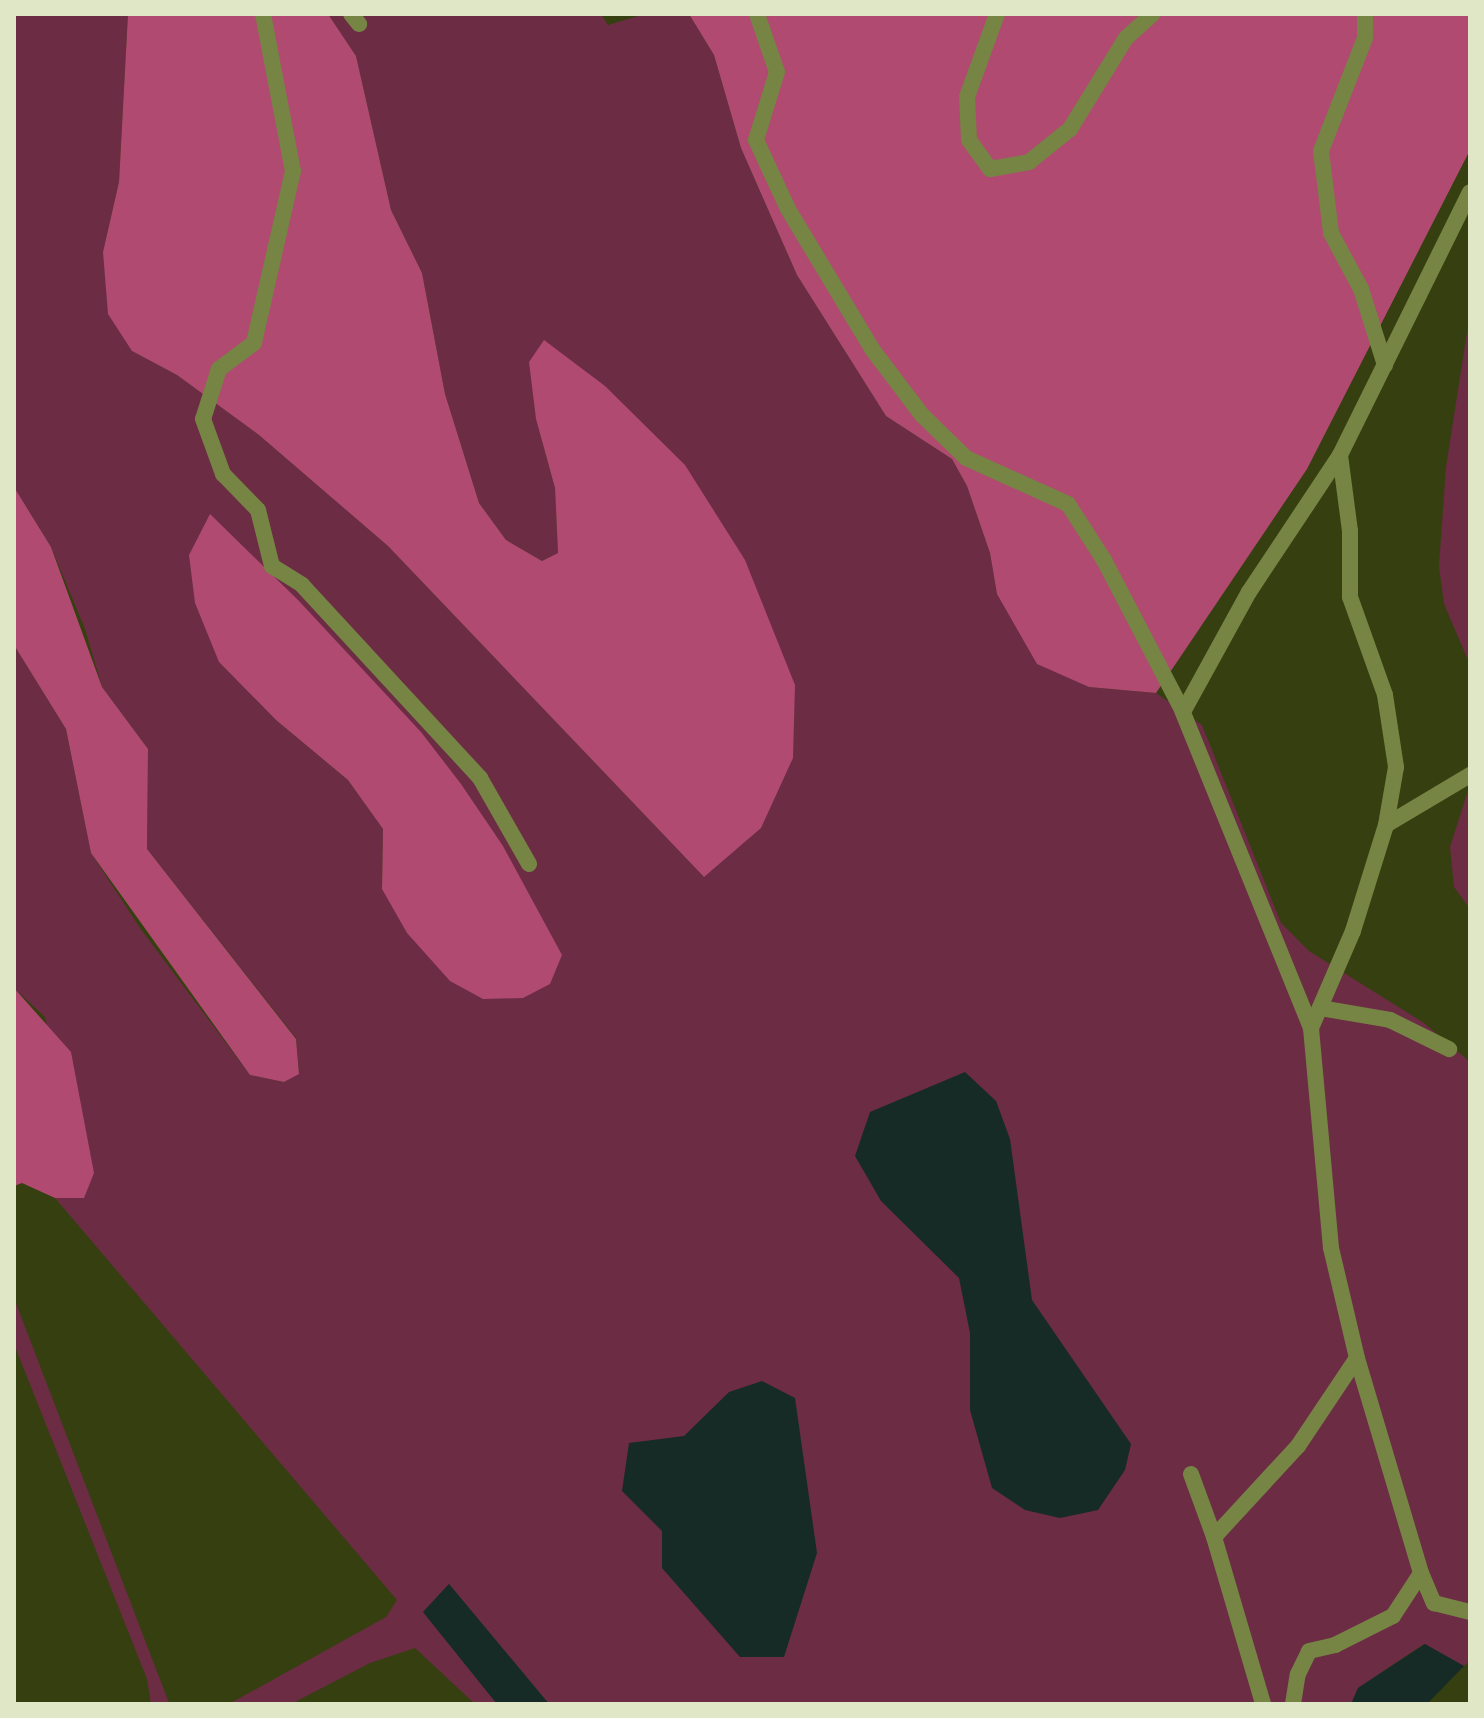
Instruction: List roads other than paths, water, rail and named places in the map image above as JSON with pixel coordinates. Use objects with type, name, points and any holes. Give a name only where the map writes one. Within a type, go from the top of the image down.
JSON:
[{"type":"lane","points":[[263,14],[293,171],[254,343],[219,369],[203,419],[223,474],[258,510],[272,566],[302,585],[480,778],[529,864]]},
{"type":"lane","points":[[757,14],[777,72],[756,140],[788,209],[872,349],[922,415],[966,458],[1068,504],[1104,560],[1183,712],[1311,1028],[1331,1248],[1357,1358],[1421,1573],[1434,1603],[1470,1612]]},
{"type":"lane","points":[[997,14],[967,97],[969,140],[990,169],[1029,162],[1070,129],[1107,76],[1126,38],[1153,14]]},
{"type":"lane","points":[[1365,14],[1365,38],[1321,151],[1331,233],[1361,289],[1385,365]]},
{"type":"lane","points":[[1183,712],[1249,592],[1340,455],[1470,192]]},
{"type":"lane","points":[[1311,1028],[1353,931],[1386,825],[1396,767],[1385,695],[1350,597],[1350,531],[1340,455]]},
{"type":"lane","points":[[1386,825],[1470,775]]},
{"type":"lane","points":[[1320,1008],[1390,1020],[1449,1049]]},
{"type":"lane","points":[[1214,1537],[1298,1446],[1357,1358]]},
{"type":"lane","points":[[1191,1474],[1214,1537],[1263,1704]]},
{"type":"lane","points":[[1293,1704],[1298,1674],[1309,1651],[1335,1645],[1393,1616],[1421,1573]]},
{"type":"water","points":[[965,1072],[996,1101],[1010,1139],[1032,1300],[1131,1444],[1125,1470],[1098,1510],[1060,1518],[1025,1510],[992,1488],[970,1410],[970,1333],[959,1278],[881,1201],[855,1156],[870,1112]]},
{"type":"water","points":[[762,1381],[795,1398],[817,1553],[784,1657],[740,1657],[662,1568],[662,1531],[622,1491],[629,1443],[684,1436],[729,1392]]},
{"type":"water","points":[[449,1584],[549,1704],[497,1704],[423,1612]]},
{"type":"water","points":[[1425,1644],[1464,1666],[1427,1704],[1351,1704],[1358,1688]]}]
